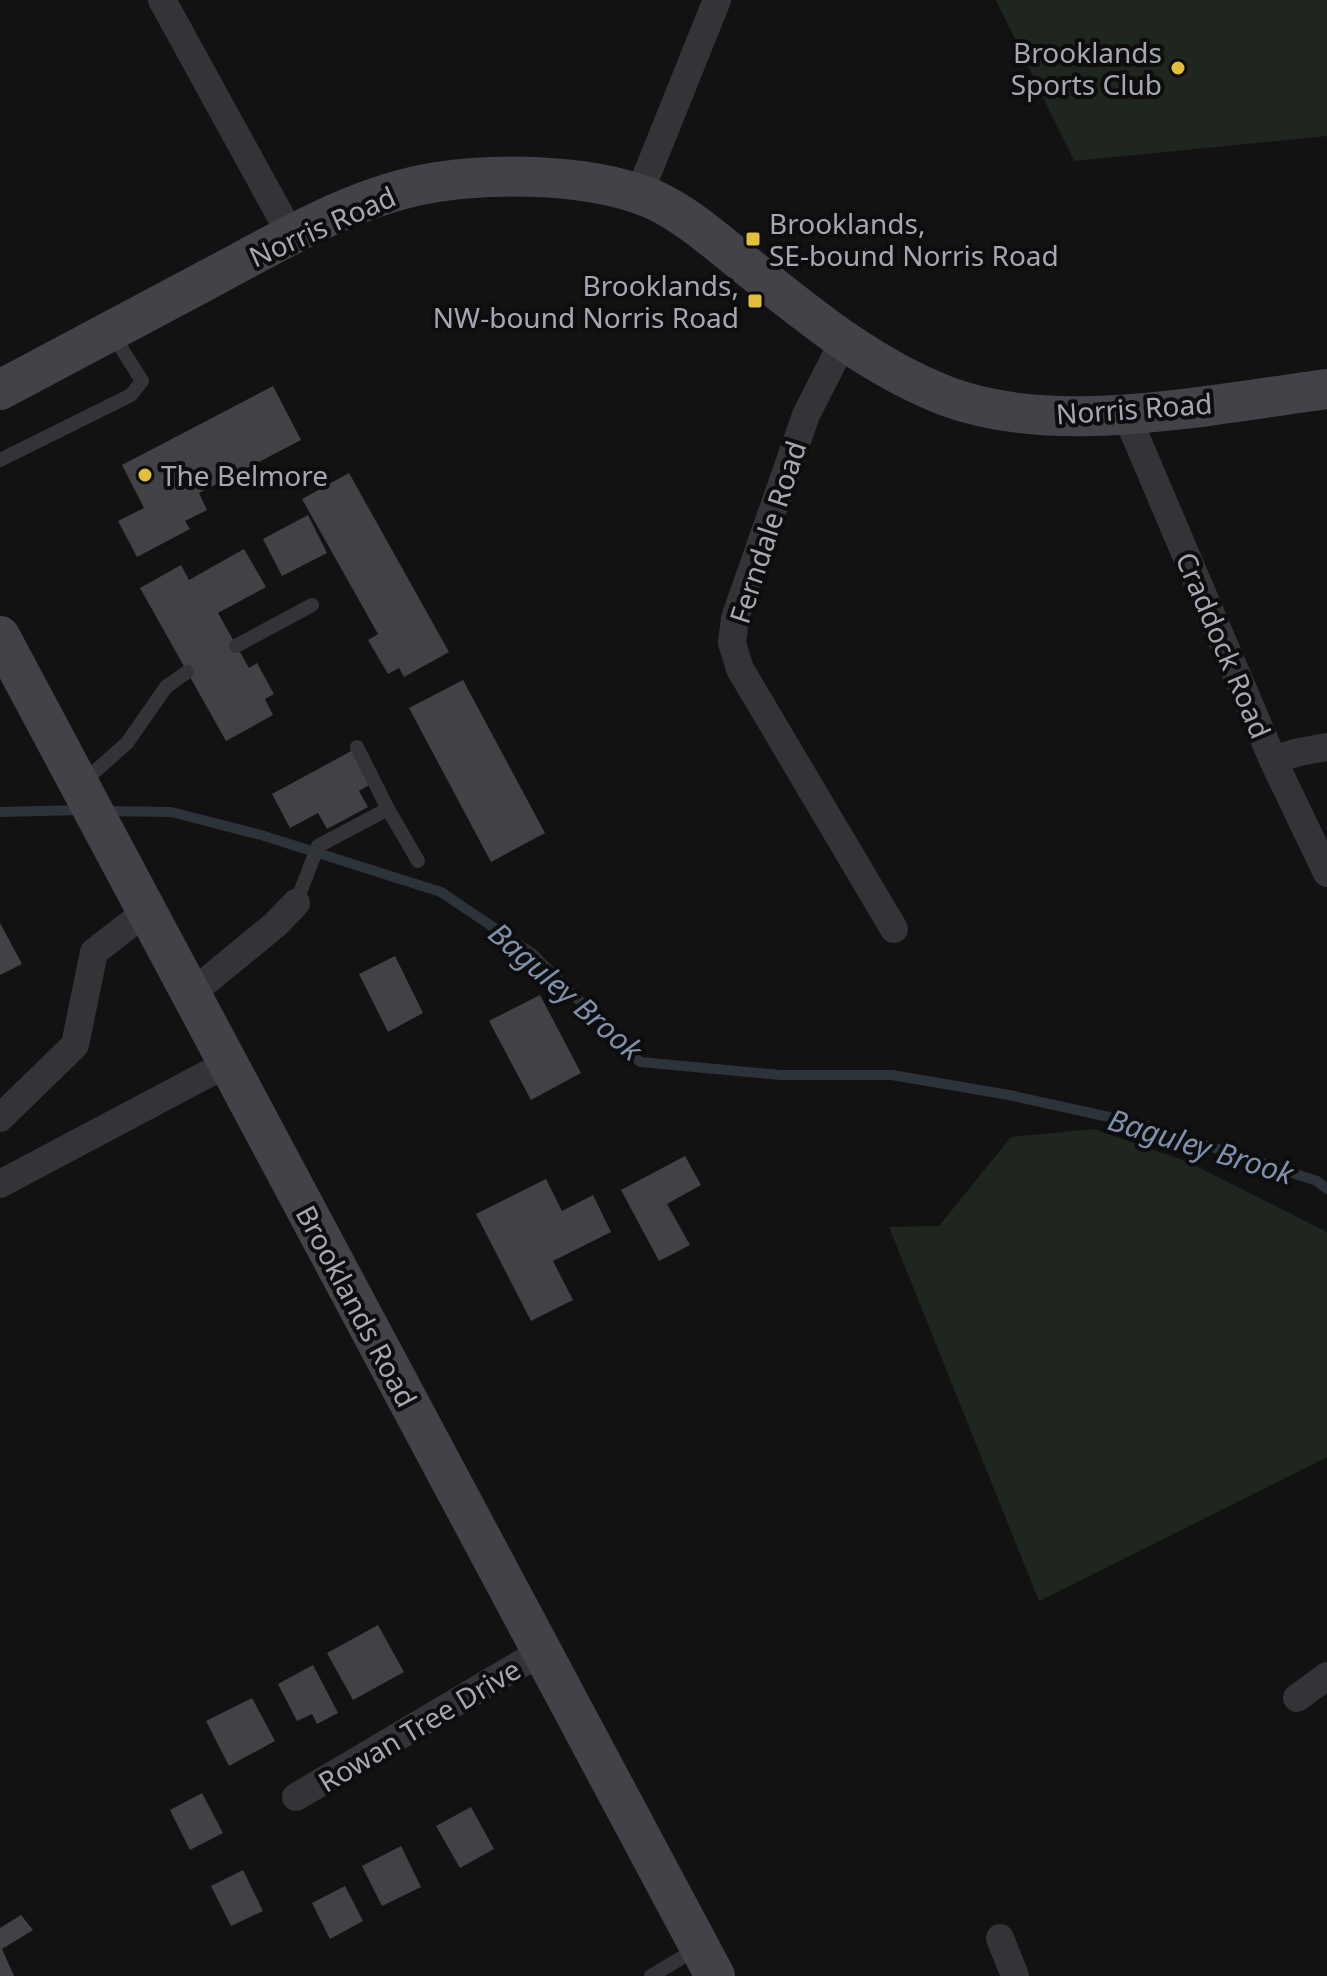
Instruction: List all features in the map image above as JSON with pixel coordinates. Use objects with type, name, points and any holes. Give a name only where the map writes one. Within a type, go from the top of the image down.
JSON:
[{"type":"street","points":[[162,0],[291,235]]},
{"type":"street","points":[[639,194],[717,0]]},
{"type":"street","name":"Norris Road","points":[[0,390],[291,235],[384,194],[488,176],[535,176],[587,183],[639,194],[671,209],[843,342],[897,374],[950,397],[1010,412],[1126,414],[1327,389]]},
{"type":"street","name":"Ferndale Road","points":[[843,342],[806,415],[752,564],[735,618],[732,643],[740,669],[894,929]]},
{"type":"street","name":"Craddock Road","points":[[1126,414],[1273,760],[1327,873]]},
{"type":"street","name":"Brooklands Road","points":[[0,636],[230,1062],[707,1962]]},
{"type":"street","points":[[1273,760],[1327,747]]},
{"type":"street","points":[[192,993],[276,924],[296,903]]},
{"type":"street","points":[[0,1118],[75,1045],[94,952],[147,911]]},
{"type":"street","points":[[0,1184],[230,1062]]},
{"type":"street","name":"Rowan Tree Drive","points":[[296,1797],[541,1652]]},
{"type":"street","points":[[1297,1698],[1327,1676]]},
{"type":"street","points":[[1000,1938],[1015,1976]]},
{"type":"lane","points":[[0,460],[131,395],[142,381],[111,331]]},
{"type":"lane","points":[[236,646],[312,605]]},
{"type":"lane","points":[[73,774],[127,743],[166,687],[187,672]]},
{"type":"lane","points":[[357,747],[418,861]]},
{"type":"lane","points":[[296,903],[318,846],[388,809]]},
{"type":"lane","points":[[651,1976],[707,1962]]},
{"type":"shaded area","name":"Brooklands Sports Club","points":[[996,0],[1327,0],[1327,136],[1074,161]]},
{"type":"shaded area","points":[[1094,1129],[1188,1162],[1327,1232],[1327,1457],[1039,1601],[889,1227],[939,1226],[1011,1137]]},
{"type":"building","points":[[273,386],[301,440],[199,493],[207,510],[185,521],[190,529],[137,557],[118,521],[144,508],[122,465]]},
{"type":"building","points":[[349,473],[449,652],[404,677],[399,668],[388,674],[368,640],[378,634],[302,499]]},
{"type":"building","points":[[308,515],[327,553],[282,576],[263,539]]},
{"type":"building","points":[[244,549],[266,587],[218,613],[249,668],[257,663],[274,694],[265,699],[273,715],[226,741],[140,588],[181,565],[189,580]]},
{"type":"building","points":[[463,680],[545,833],[491,862],[409,708]]},
{"type":"building","points":[[355,749],[373,783],[359,791],[368,807],[327,829],[318,813],[290,828],[272,794]]},
{"type":"building","points":[[0,923],[22,964],[0,975]]},
{"type":"building","points":[[395,956],[423,1013],[388,1032],[359,974]]},
{"type":"building","points":[[540,995],[581,1073],[531,1100],[489,1021]]},
{"type":"building","points":[[685,1156],[701,1185],[667,1204],[690,1245],[659,1261],[621,1190]]},
{"type":"building","points":[[546,1179],[562,1211],[593,1195],[611,1232],[553,1261],[573,1300],[531,1321],[476,1214]]},
{"type":"building","points":[[378,1625],[404,1672],[353,1700],[327,1653]]},
{"type":"building","points":[[313,1665],[338,1713],[317,1724],[312,1714],[297,1721],[278,1684]]},
{"type":"building","points":[[252,1698],[275,1741],[229,1766],[206,1721]]},
{"type":"building","points":[[202,1793],[223,1833],[190,1850],[170,1810]]},
{"type":"building","points":[[471,1807],[494,1849],[460,1868],[436,1826]]},
{"type":"building","points":[[401,1846],[421,1887],[382,1906],[362,1866]]},
{"type":"building","points":[[243,1870],[263,1911],[231,1926],[211,1886]]},
{"type":"building","points":[[345,1886],[363,1921],[330,1939],[312,1903]]},
{"type":"building","points":[[21,1915],[33,1930],[2,1949],[14,1976],[0,1976],[0,1928]]},
{"type":"waterway","name":"Baguley Brook","points":[[0,812],[82,810]]},
{"type":"waterway","name":"Baguley Brook","points":[[102,811],[171,812],[261,835],[441,892],[533,954],[640,1062],[781,1075],[892,1075],[1009,1095],[1141,1124],[1317,1181],[1327,1189]]},
{"type":"place","name":"Brooklands Sports Club","points":[[1178,68]]},
{"type":"place","name":"Brooklands, SE-bound Norris Road","points":[[753,239]]},
{"type":"place","name":"Brooklands, NW-bound Norris Road","points":[[755,301]]},
{"type":"place","name":"The Belmore","points":[[145,475]]}]
